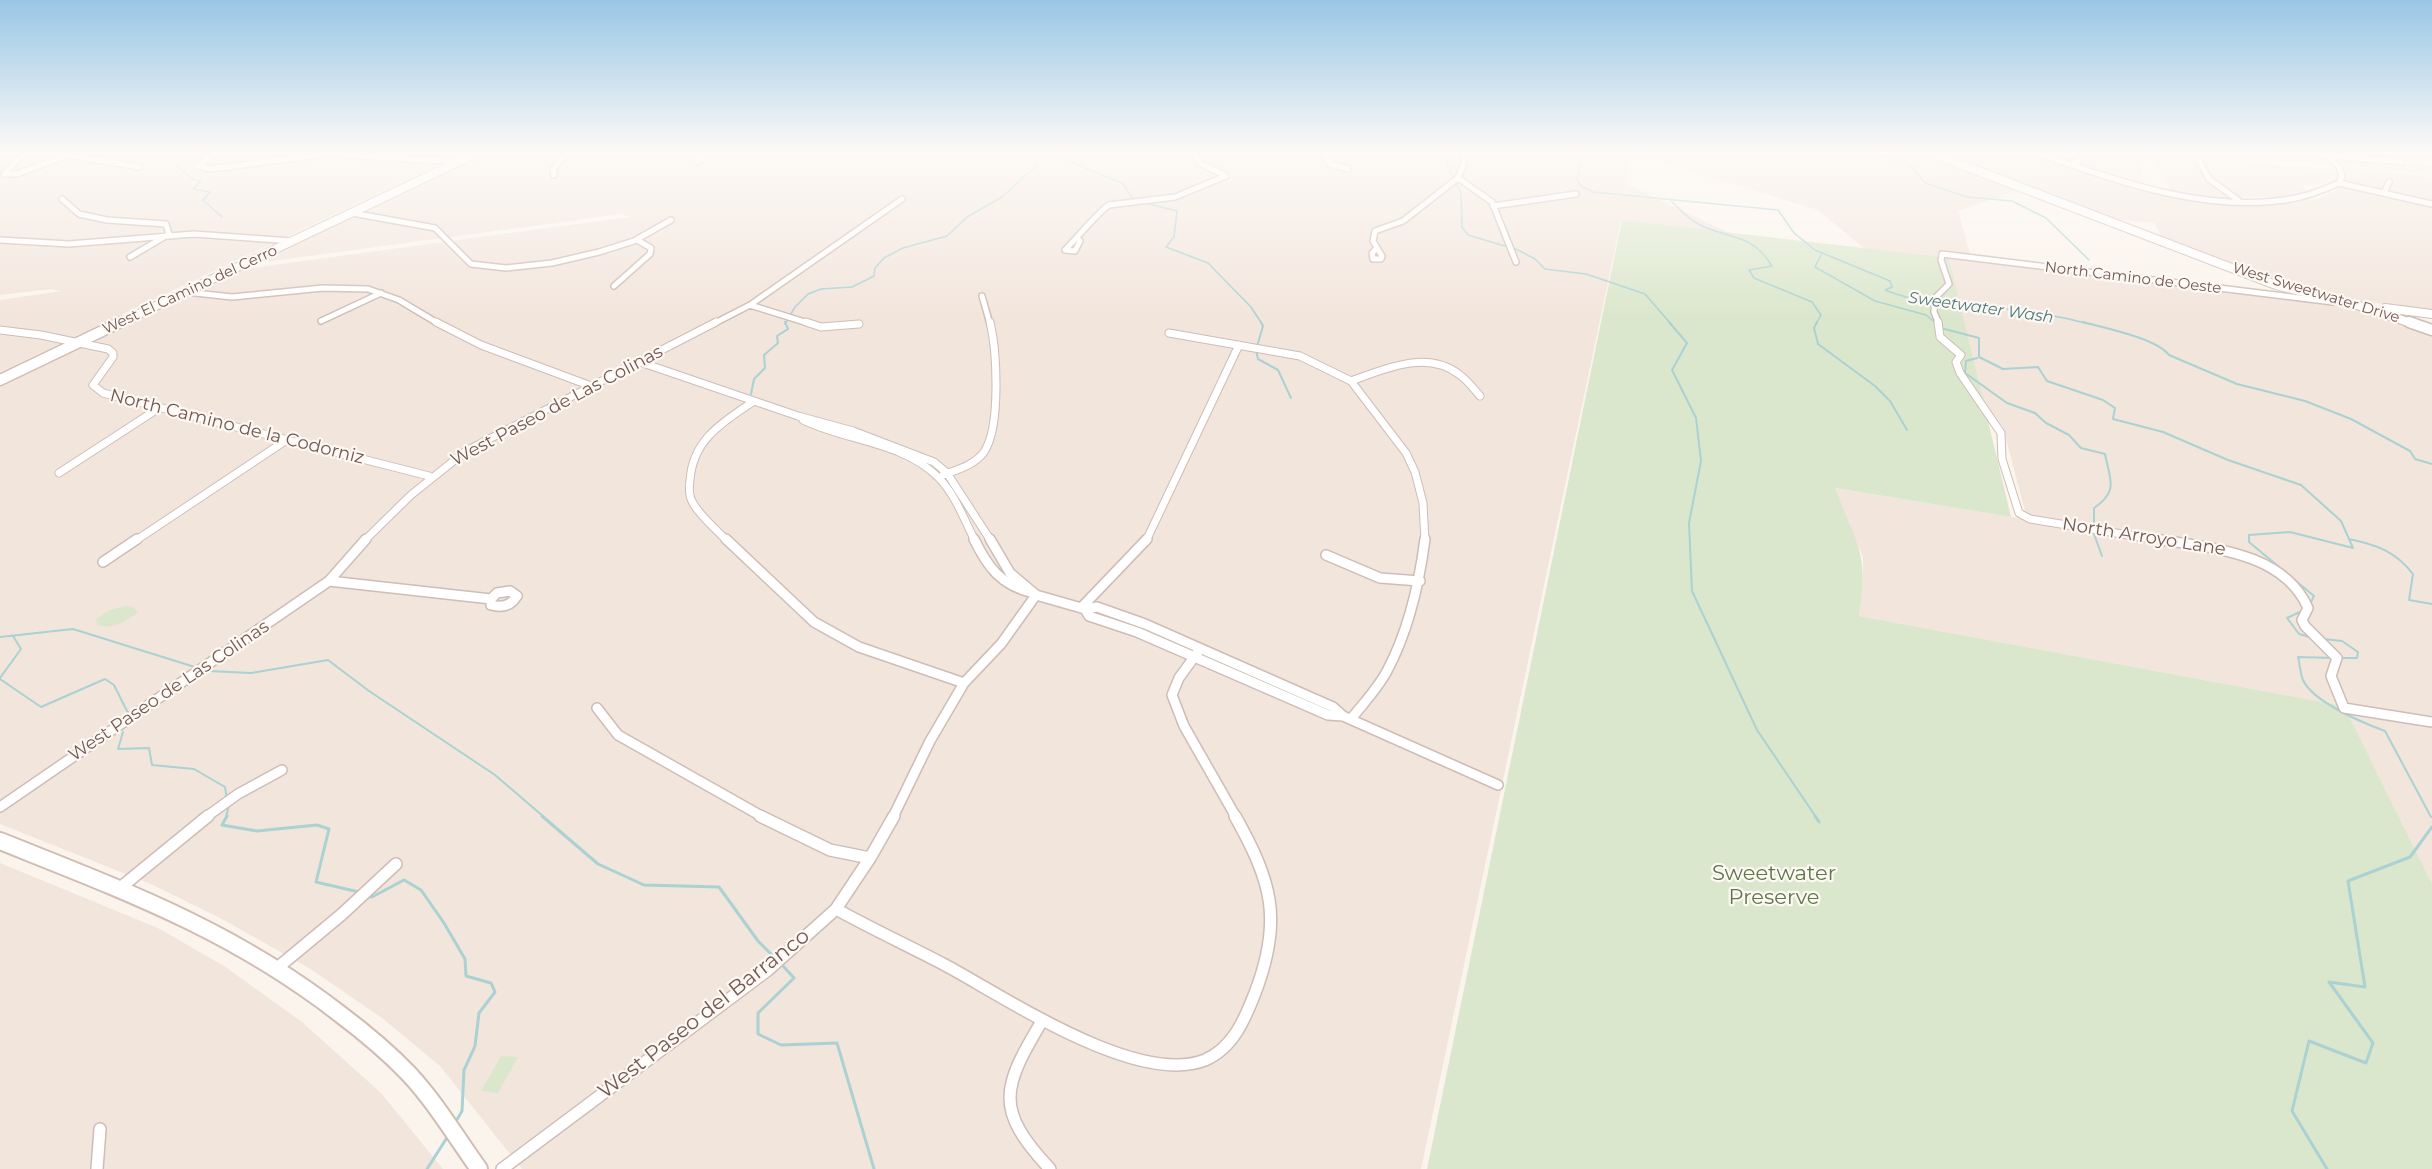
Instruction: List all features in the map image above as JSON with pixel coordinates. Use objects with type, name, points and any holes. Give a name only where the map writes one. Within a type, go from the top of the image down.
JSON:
[{"type":"street","points":[[71,208],[79,214],[107,220],[166,224],[170,234]]},
{"type":"street","name":"West El Camino del Cerro","points":[[0,380],[363,208]]},
{"type":"street","name":"West Paseo de Las Colinas","points":[[0,807],[330,581],[347,559],[429,476],[466,452],[750,305],[890,208]]},
{"type":"street","points":[[1078,239],[1104,208]]},
{"type":"street","points":[[1375,250],[1372,242],[1375,231],[1403,221],[1420,208]]},
{"type":"street","points":[[1494,208],[1516,262]]},
{"type":"street","name":"West Sweetwater Drive","points":[[2074,208],[2276,285],[2357,305],[2432,330]]},
{"type":"street","points":[[352,213],[435,228],[447,236],[465,261],[482,267],[534,265],[593,254],[637,240],[671,220]]},
{"type":"street","points":[[130,257],[170,234]]},
{"type":"street","points":[[0,240],[69,244],[170,234],[248,236],[292,241]]},
{"type":"street","points":[[614,286],[650,254],[651,248],[637,240]]},
{"type":"street","name":"North Camino de Oeste","points":[[2019,513],[2002,459],[2001,433],[1960,373],[1956,362],[1961,355],[1959,350],[1940,338],[1938,333],[1941,329],[1934,312],[1935,298],[1949,284],[1941,260],[1942,254],[2432,314]]},
{"type":"street","points":[[186,292],[217,297],[349,288],[381,293],[474,341],[591,386]]},
{"type":"street","points":[[321,321],[381,293]]},
{"type":"street","points":[[938,476],[976,459],[985,450],[998,394],[990,318],[982,296]]},
{"type":"street","points":[[750,305],[821,327],[859,324]]},
{"type":"street","name":"North Camino de la Codorniz","points":[[0,330],[79,342],[113,353],[109,365],[93,385],[99,391],[285,441],[429,476]]},
{"type":"street","points":[[1169,333],[1300,356],[1352,381],[1406,453],[1423,504],[1426,535],[1420,581],[1402,640],[1386,673],[1347,717]]},
{"type":"street","points":[[1083,608],[1144,545],[1239,345]]},
{"type":"street","points":[[640,362],[798,416],[816,419],[917,453],[947,473],[968,503],[1006,568],[1034,594]]},
{"type":"street","points":[[1352,381],[1390,365],[1425,362],[1443,365],[1458,373],[1480,396]]},
{"type":"street","points":[[754,401],[723,422],[704,440],[691,462],[689,486],[692,502],[730,544],[814,622],[859,647],[964,683]]},
{"type":"street","points":[[59,473],[159,408]]},
{"type":"street","points":[[798,416],[809,423],[913,460],[938,476],[991,569],[1008,586],[1021,592],[1083,608],[1089,616],[1196,653],[1328,715],[1347,717],[1498,785]]},
{"type":"street","points":[[103,562],[285,441]]},
{"type":"street","name":"North Arroyo Lane","points":[[2019,513],[2030,519],[2236,552],[2266,566],[2296,590],[2308,608],[2302,620],[2306,630],[2332,650],[2337,658],[2331,676],[2344,708],[2432,722]]},
{"type":"street","points":[[1326,555],[1380,578],[1420,581]]},
{"type":"street","points":[[330,581],[490,599]]},
{"type":"street","name":"West Paseo del Barranco","points":[[502,1169],[768,970],[836,909],[870,858],[905,795],[930,741],[964,683],[1001,644],[1034,594]]},
{"type":"street","points":[[836,909],[946,966],[1042,1021],[1132,1059],[1171,1065],[1196,1063],[1224,1049],[1244,1023],[1269,955],[1273,930],[1271,901],[1263,871],[1172,697],[1174,687],[1196,653]]},
{"type":"street","points":[[597,708],[618,735],[773,823],[830,850],[870,858]]},
{"type":"street","points":[[120,888],[230,799],[252,783],[282,770]]},
{"type":"street","points":[[0,841],[120,888],[206,928],[276,969],[319,999],[396,1061],[429,1099],[479,1169]]},
{"type":"street","points":[[276,969],[341,915],[396,864]]},
{"type":"street","points":[[1042,1021],[1010,1079],[1007,1099],[1028,1147],[1050,1169]]},
{"type":"street","points":[[97,1169],[100,1129]]},
{"type":"shaded area","points":[[0,208],[348,208],[0,372],[0,300],[62,291],[51,289],[0,295]]},
{"type":"shaded area","points":[[369,208],[1676,208],[1729,233],[1621,220],[1421,1169],[522,1169],[440,1066],[382,1018],[309,968],[222,919],[151,884],[0,824],[0,386],[244,269],[629,217],[621,214],[250,264]]},
{"type":"shaded area","points":[[1810,208],[1968,208],[1958,211],[1972,261],[2344,306],[2432,334],[2432,884],[2344,706],[1859,616],[1863,557],[1834,488],[2023,519],[2025,511],[2003,427],[1982,398],[1949,259],[1865,249],[1818,210]]},
{"type":"shaded area","points":[[2080,208],[2432,208],[2432,311],[2327,296],[2259,275],[2163,239],[2154,223],[2107,218]]},
{"type":"shaded area","points":[[0,863],[158,928],[224,966],[302,1022],[381,1093],[443,1169],[0,1169]]},
{"type":"green space","name":"Sweetwater Preserve","points":[[1622,220],[1949,258],[2011,517],[1835,488],[1855,536],[1862,562],[1862,595],[1859,616],[2344,706],[2432,884],[2432,1169],[1427,1169]]},
{"type":"green space","points":[[126,606],[133,607],[138,612],[119,624],[97,625],[96,619],[110,610]]},
{"type":"green space","points":[[501,1056],[518,1057],[498,1093],[481,1091]]},
{"type":"waterway","points":[[211,208],[222,217]]},
{"type":"waterway","points":[[785,323],[795,307],[808,294],[821,289],[852,287],[874,276],[875,268],[884,258],[903,248],[947,236],[967,217],[984,208]]},
{"type":"waterway","points":[[1163,208],[1177,211],[1174,237],[1166,247],[1208,263],[1251,307],[1262,324]]},
{"type":"waterway","points":[[1461,208],[1462,227],[1468,235],[1518,250],[1535,259],[1545,269],[1586,274],[1645,294],[1671,324]]},
{"type":"waterway","points":[[1678,208],[1696,223],[1749,242],[1757,248],[1772,266],[1749,270],[1754,278],[1812,302],[1821,315],[1816,324]]},
{"type":"waterway","name":"Sweetwater Wash","points":[[1753,208],[1778,210],[1794,233],[1815,250],[1890,281],[1892,287],[1885,290],[1898,295],[1923,301],[2027,311],[2089,324]]},
{"type":"waterway","points":[[2025,208],[2046,218],[2089,260]]},
{"type":"waterway","points":[[1821,255],[1815,267],[1875,301],[1926,315],[1937,324],[1935,322]]},
{"type":"waterway","points":[[1669,322],[1687,343],[1672,370],[1696,418],[1701,461],[1689,523],[1692,591],[1757,730],[1816,817]]},
{"type":"waterway","name":"Sweetwater Wash","points":[[2083,322],[2142,339],[2169,355],[2237,384],[2305,401],[2351,419],[2410,451],[2415,459],[2432,464]]},
{"type":"waterway","points":[[751,394],[754,379],[765,368],[764,355],[778,343],[777,336],[788,329],[785,323]]},
{"type":"waterway","points":[[1262,324],[1256,350],[1258,359],[1278,370],[1291,398]]},
{"type":"waterway","points":[[1816,324],[1814,328],[1818,344],[1875,386],[1890,401],[1907,430]]},
{"type":"waterway","points":[[1941,328],[1979,338],[1979,357],[2003,369],[2038,367],[2047,381],[2103,400],[2115,408],[2113,419],[2163,432],[2228,460],[2301,485],[2341,521],[2349,539]]},
{"type":"waterway","points":[[1977,358],[1966,361],[1965,373],[2007,403],[2035,413],[2046,423],[2069,435],[2081,448],[2105,454],[2111,484],[2110,490],[2102,502],[2094,508],[2094,534],[2102,556]]},
{"type":"waterway","points":[[2309,606],[2314,596],[2249,542],[2249,535],[2290,532],[2353,548],[2349,539]]},
{"type":"waterway","points":[[2349,539],[2392,554],[2413,574],[2409,600],[2432,604]]},
{"type":"waterway","points":[[2302,611],[2287,618],[2299,634],[2310,637]]},
{"type":"waterway","points":[[0,637],[73,629],[198,668]]},
{"type":"waterway","points":[[0,678],[21,649],[13,636]]},
{"type":"waterway","points":[[2324,639],[2342,641],[2358,652],[2357,658],[2338,658]]},
{"type":"waterway","points":[[2333,658],[2298,657],[2303,680],[2308,688],[2328,704],[2385,731],[2431,817]]},
{"type":"waterway","points":[[208,671],[251,673],[328,660],[369,691],[495,775],[544,817]]},
{"type":"waterway","points":[[0,679],[41,707],[105,679],[114,685],[128,713]]},
{"type":"waterway","points":[[123,732],[118,749],[149,748],[152,765],[194,769],[225,787],[227,799]]},
{"type":"waterway","points":[[226,817],[229,805]]},
{"type":"waterway","points":[[227,816],[222,825],[257,831],[317,825],[329,829],[316,882],[359,892]]},
{"type":"waterway","points":[[542,816],[598,864],[644,885],[719,887],[758,941],[773,956]]},
{"type":"waterway","points":[[1815,816],[1819,822]]},
{"type":"waterway","points":[[2327,1169],[2292,1111],[2309,1041],[2366,1063],[2373,1043],[2329,982],[2365,987],[2348,881],[2410,857],[2432,827]]},
{"type":"waterway","points":[[368,896],[372,897],[404,880],[421,890],[465,959],[466,976],[491,983],[495,992],[479,1013],[475,1046],[464,1070],[462,1111],[455,1123]]},
{"type":"waterway","points":[[783,966],[794,978],[758,1013],[758,1034],[781,1045],[837,1043],[874,1169]]},
{"type":"waterway","points":[[427,1169],[448,1136]]}]
